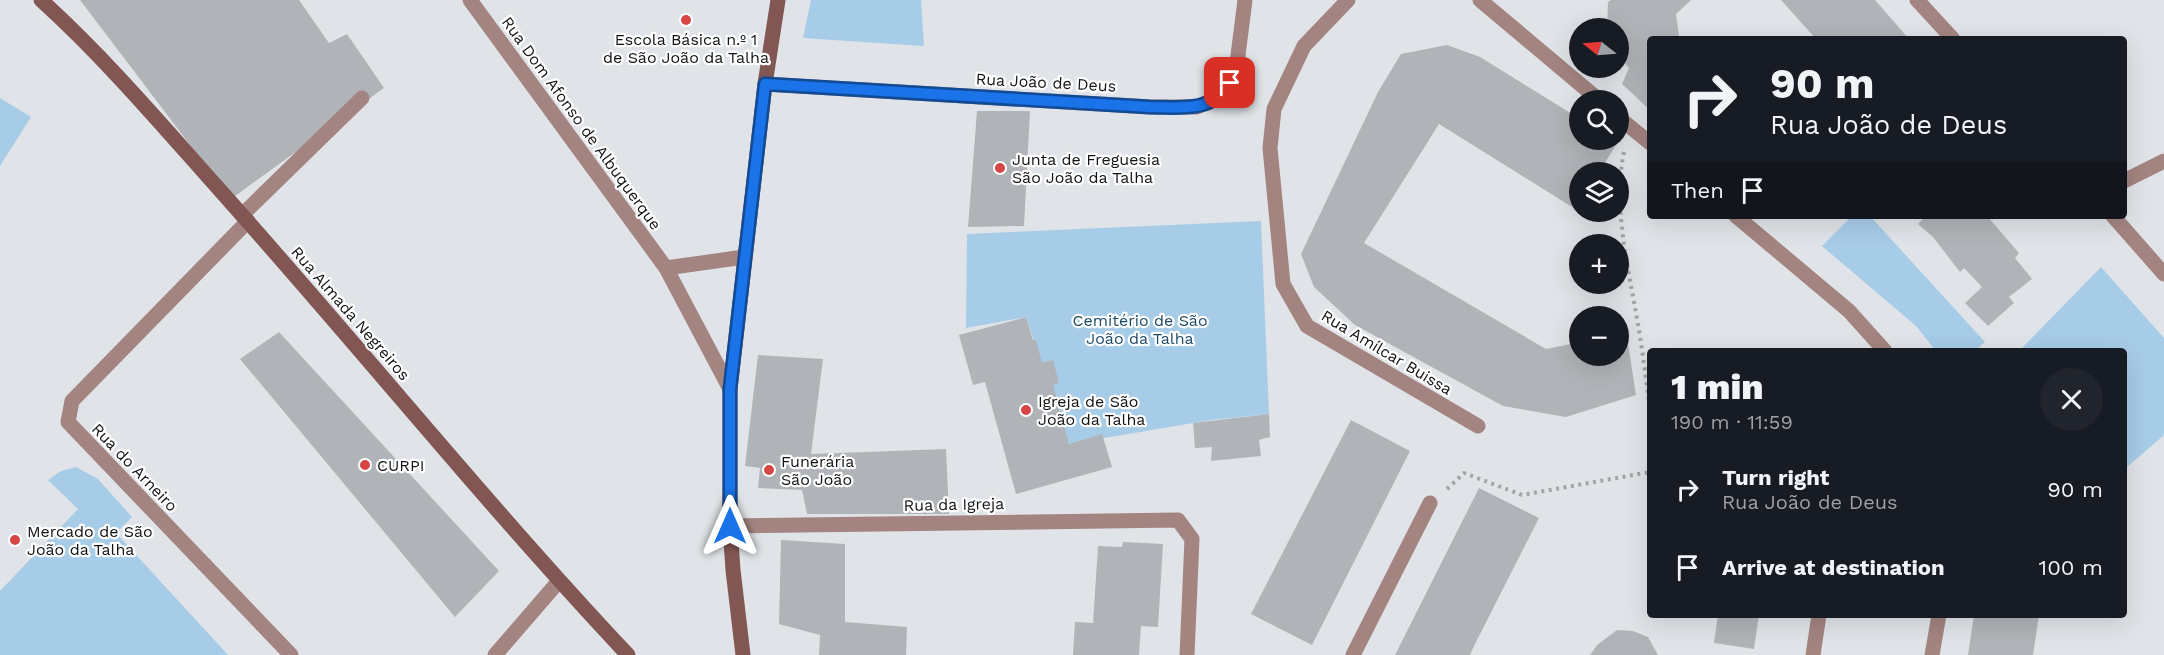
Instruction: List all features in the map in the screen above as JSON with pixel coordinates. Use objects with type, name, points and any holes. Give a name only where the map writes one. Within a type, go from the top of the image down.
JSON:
[{"type":"street","name":"Rua Almada Negreiros","points":[[41,0],[83,38],[245,218],[559,581],[628,655]]},
{"type":"street","name":"Rua Dom Afonso de Albuquerque","points":[[470,0],[666,268],[730,389]]},
{"type":"street","points":[[745,652],[733,570],[730,526],[730,389],[765,84],[778,0]]},
{"type":"street","name":"Rua João de Deus","points":[[765,84],[1150,107],[1197,107],[1223,95],[1236,71],[1245,0]]},
{"type":"street","name":"Rua Amílcar Buissa","points":[[1348,0],[1304,46],[1274,109],[1270,148],[1283,284],[1307,326],[1478,426]]},
{"type":"street","points":[[1480,0],[1587,90]]},
{"type":"street","points":[[1917,0],[1950,36]]},
{"type":"street","points":[[245,218],[362,98]]},
{"type":"street","points":[[1629,125],[1647,140]]},
{"type":"street","points":[[2127,180],[2164,161]]},
{"type":"street","name":"Rua do Arneiro","points":[[245,218],[72,402],[68,422],[291,655]]},
{"type":"street","points":[[1740,219],[1849,311],[1882,348]]},
{"type":"street","points":[[2116,219],[2164,274]]},
{"type":"street","points":[[666,268],[744,257]]},
{"type":"street","points":[[1353,655],[1430,503]]},
{"type":"street","name":"Rua da Igreja","points":[[730,526],[1178,520],[1192,539],[1187,655]]},
{"type":"street","points":[[495,655],[559,581]]},
{"type":"street","points":[[1813,655],[1819,618]]},
{"type":"street","points":[[1932,655],[1938,618]]},
{"type":"path","points":[[1621,150],[1619,172],[1624,246],[1647,387]]},
{"type":"path","points":[[1430,503],[1464,473],[1522,495],[1647,473]]},
{"type":"green space","points":[[811,0],[921,0],[924,46],[803,38]]},
{"type":"green space","points":[[0,98],[31,117],[0,166]]},
{"type":"green space","points":[[1849,219],[1873,219],[1985,342],[1978,348],[1934,348],[1916,326],[1822,246]]},
{"type":"green space","name":"Cemitério de São João da Talha","points":[[1261,221],[1269,414],[1211,420],[1069,444],[1026,317],[966,328],[967,234]]},
{"type":"green space","points":[[2101,267],[2164,338],[2164,435],[2127,467],[2127,348],[2022,348]]},
{"type":"green space","points":[[76,467],[98,479],[132,517],[116,533],[228,655],[0,655],[0,591],[78,509],[48,480],[61,471]]},
{"type":"building","points":[[80,0],[299,0],[329,43],[347,34],[384,88],[231,199]]},
{"type":"building","points":[[1611,0],[1691,0],[1676,14],[1679,36],[1647,36],[1647,107],[1622,84],[1625,78],[1629,78],[1629,18],[1607,18],[1608,2]]},
{"type":"building","points":[[1781,0],[1875,0],[1906,36],[1813,36]]},
{"type":"building","points":[[1447,45],[1480,57],[1569,112],[1569,150],[1613,150],[1605,162],[1569,162],[1569,205],[1439,124],[1364,243],[1546,349],[1569,344],[1569,366],[1629,366],[1629,350],[1636,395],[1566,417],[1503,406],[1355,325],[1314,287],[1301,254],[1378,92],[1401,54]]},
{"type":"building","name":"Junta de Freguesia São João da Talha","points":[[977,111],[1030,111],[1024,226],[968,227]]},
{"type":"building","points":[[1923,219],[1990,219],[2019,253],[2015,258],[2032,279],[2009,297],[2014,303],[1988,326],[1965,303],[1982,287],[1964,268],[1960,272],[1933,237],[1918,224]]},
{"type":"building","name":"Igreja de São João da Talha","points":[[1026,317],[1033,340],[1036,340],[1042,363],[1053,360],[1059,383],[1053,385],[1069,444],[1102,434],[1112,467],[1016,494],[985,382],[973,385],[959,335]]},
{"type":"building","name":"CURPI","points":[[279,332],[499,571],[455,617],[240,359]]},
{"type":"building","points":[[758,355],[823,359],[811,454],[946,449],[949,514],[807,514],[802,490],[758,488],[760,468],[745,466]]},
{"type":"building","points":[[1269,414],[1270,437],[1259,440],[1261,456],[1211,461],[1212,447],[1195,448],[1193,423]]},
{"type":"building","points":[[1351,420],[1410,451],[1312,645],[1251,614]]},
{"type":"building","points":[[1479,488],[1539,518],[1470,655],[1395,655]]},
{"type":"building","points":[[781,540],[845,544],[845,622],[907,627],[906,655],[819,655],[820,635],[779,624]]},
{"type":"building","points":[[1123,542],[1163,544],[1158,627],[1141,626],[1139,655],[1073,655],[1075,622],[1093,623],[1098,546],[1122,547]]},
{"type":"building","points":[[1718,618],[1759,618],[1754,649],[1714,643]]},
{"type":"building","points":[[1974,618],[2039,618],[2033,655],[1968,655]]},
{"type":"building","points":[[1617,630],[1633,631],[1648,637],[1658,655],[1590,655],[1597,645]]},
{"type":"place","name":"Escola Básica n.º 1 de São João da Talha","points":[[686,20]]},
{"type":"place","name":"Junta de Freguesia São João da Talha","points":[[1000,168]]},
{"type":"place","name":"Igreja de São João da Talha","points":[[1026,410]]},
{"type":"place","name":"CURPI","points":[[365,465]]},
{"type":"place","name":"Funerária São João","points":[[769,470]]},
{"type":"place","name":"Mercado de São João da Talha","points":[[15,540]]},
{"type":"route","points":[[730,526],[730,389],[765,84],[1150,107],[1197,107],[1223,95],[1230,83]]}]
